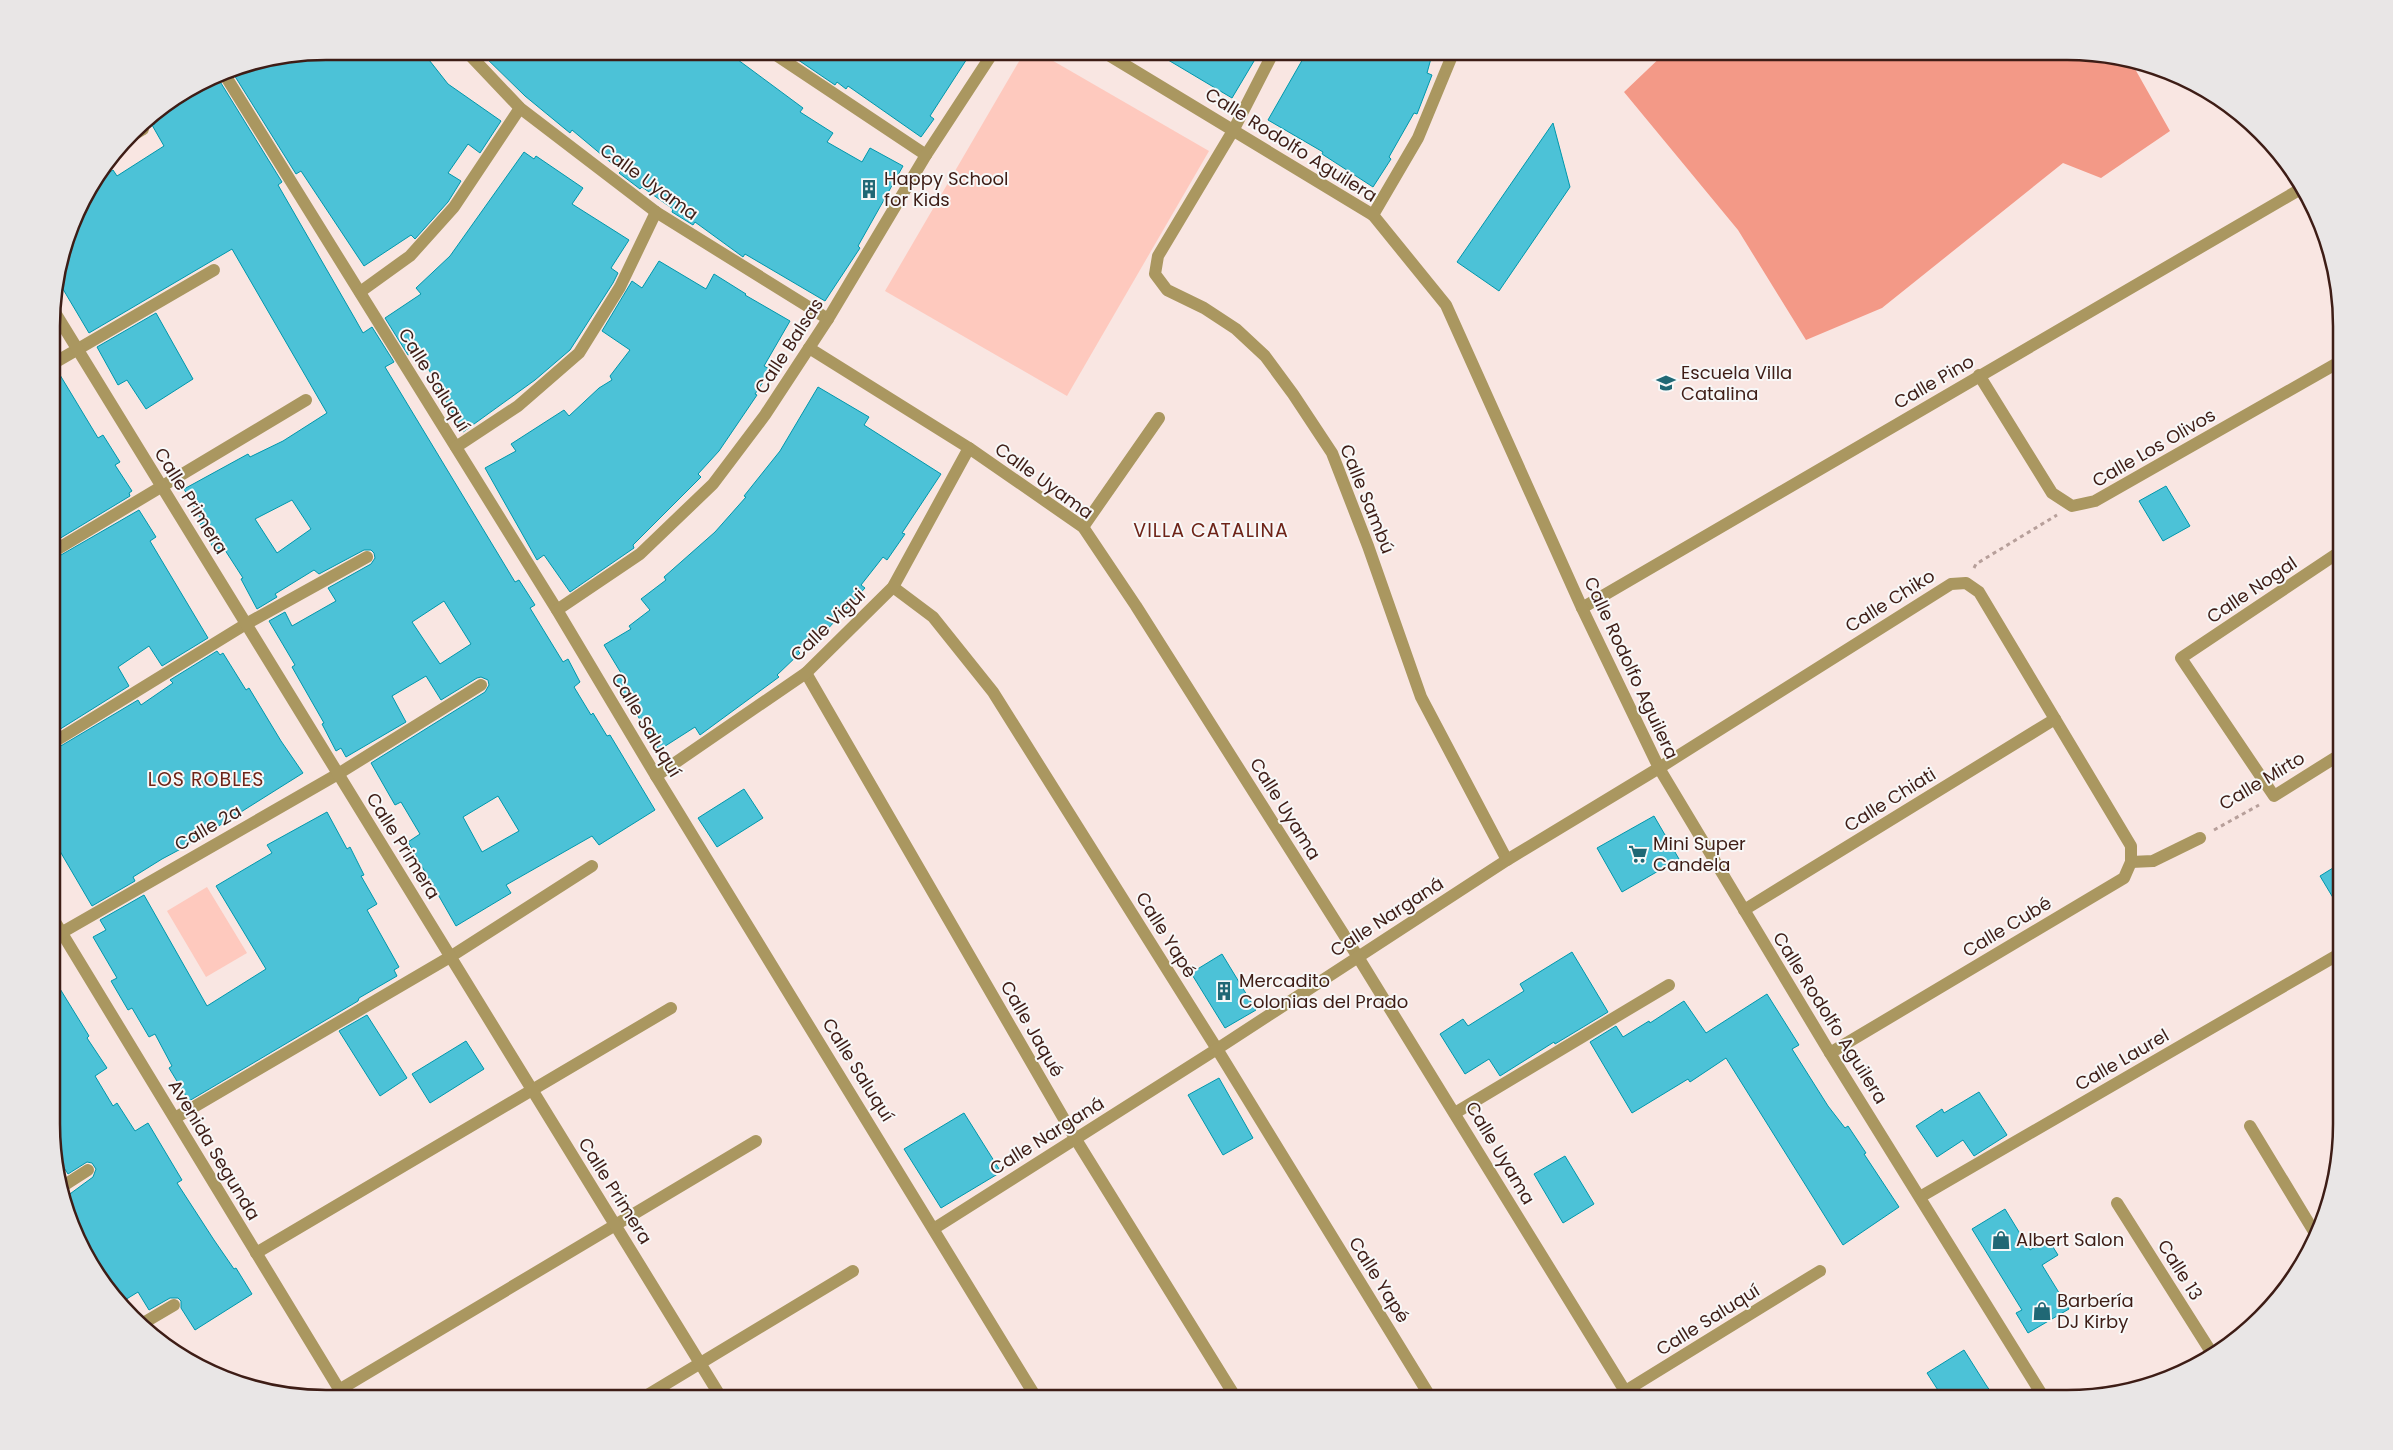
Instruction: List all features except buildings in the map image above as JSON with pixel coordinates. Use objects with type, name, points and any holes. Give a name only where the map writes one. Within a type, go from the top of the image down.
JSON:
[{"type":"street","name":"Calle Uyama","points":[[475,60],[520,108],[656,212],[828,319]]},
{"type":"street","points":[[784,60],[926,155]]},
{"type":"street","name":"Calle Balsas","points":[[557,610],[640,554],[713,484],[765,415],[828,319],[926,155],[988,60]]},
{"type":"street","name":"Calle Rodolfo Aguilera","points":[[1117,60],[1234,129],[1373,215],[1446,306],[1582,608],[1659,768],[1830,1053],[2039,1390]]},
{"type":"street","name":"Calle Sambú","points":[[1269,60],[1234,129],[1158,256],[1155,274],[1167,290],[1204,308],[1236,330],[1265,356],[1332,453],[1368,546],[1421,697],[1507,860]]},
{"type":"street","points":[[1373,215],[1418,138],[1450,60]]},
{"type":"street","name":"Calle Saluquí","points":[[227,79],[557,610],[656,776],[1032,1390]]},
{"type":"street","points":[[360,292],[410,256],[454,208],[520,108]]},
{"type":"street","name":"Calle Pino","points":[[1582,608],[2296,192]]},
{"type":"street","points":[[456,447],[518,406],[579,353],[620,287],[656,212]]},
{"type":"street","points":[[60,359],[214,270]]},
{"type":"street","name":"Calle Primera","points":[[60,321],[716,1390]]},
{"type":"street","name":"Calle Uyama","points":[[809,348],[969,448],[1083,527],[1136,606],[1358,957],[1624,1390]]},
{"type":"street","name":"Calle Los Olivos","points":[[2072,506],[2095,502],[2333,366]]},
{"type":"street","points":[[1979,375],[2052,493],[2072,506]]},
{"type":"street","points":[[60,548],[306,400]]},
{"type":"street","points":[[1083,527],[1159,418]]},
{"type":"street","name":"Calle Vigui","points":[[656,776],[806,673],[893,586],[969,448]]},
{"type":"street","name":"Calle Nogal","points":[[2274,796],[2181,658],[2333,556]]},
{"type":"street","points":[[60,738],[246,624],[367,557]]},
{"type":"street","points":[[1966,583],[1979,592],[2131,846],[2131,862],[2154,861],[2200,838]]},
{"type":"street","name":"Calle Chiko","points":[[1659,768],[1950,584],[1966,583]]},
{"type":"street","name":"Calle Yapé","points":[[893,586],[933,617],[993,692],[1217,1050],[1426,1390]]},
{"type":"street","name":"Calle Jaqué","points":[[806,673],[1075,1138],[1231,1390]]},
{"type":"street","name":"Calle 2a","points":[[60,932],[338,774],[481,685]]},
{"type":"street","name":"Calle Chiati","points":[[1744,910],[2054,718]]},
{"type":"street","name":"Calle Mirto","points":[[2274,796],[2333,759]]},
{"type":"street","name":"Calle Narganá","points":[[934,1228],[1217,1050],[1507,860],[1659,768]]},
{"type":"street","name":"Calle Cubé","points":[[1830,1053],[2124,878],[2131,862]]},
{"type":"street","points":[[175,1118],[450,957],[592,866]]},
{"type":"street","name":"Avenida Segunda","points":[[60,939],[175,1118],[340,1390]]},
{"type":"street","name":"Calle Laurel","points":[[1920,1197],[2333,958]]},
{"type":"street","points":[[1455,1114],[1669,985]]},
{"type":"street","points":[[256,1253],[671,1008]]},
{"type":"street","points":[[2250,1126],[2312,1228]]},
{"type":"street","points":[[349,1390],[756,1141]]},
{"type":"street","points":[[67,1184],[88,1170]]},
{"type":"street","name":"Calle 13","points":[[2117,1203],[2209,1349]]},
{"type":"street","points":[[656,1390],[853,1271]]},
{"type":"street","name":"Calle Saluquí","points":[[1627,1390],[1820,1271]]},
{"type":"street","points":[[147,1321],[174,1305]]},
{"type":"path","points":[[1966,583],[1976,564],[2072,506]]},
{"type":"path","name":"Calle Mirto","points":[[2200,838],[2274,796]]},
{"type":"shaded area","points":[[1020,60],[1052,60],[1209,151],[1067,396],[885,291]]},
{"type":"shaded area","points":[[1658,60],[2067,60],[2102,62],[2135,69],[2170,131],[2101,178],[2063,163],[1882,308],[1806,340],[1738,230],[1624,92]]},
{"type":"shaded area","points":[[207,887],[247,953],[206,977],[167,911]]},
{"type":"place","name":"Happy School for Kids","points":[[869,189]]},
{"type":"place","name":"Escuela Villa Catalina","points":[[1666,383]]},
{"type":"place","name":"Mini Super Candela","points":[[1638,854]]},
{"type":"place","name":"Mercadito Colonias del Prado","points":[[1224,991]]},
{"type":"place","name":"Albert Salon","points":[[2001,1240]]},
{"type":"place","name":"Barbería DJ Kirby","points":[[2042,1311]]},
{"type":"district","name":"VILLA CATALINA","points":[[1211,530]]},
{"type":"district","name":"LOS ROBLES","points":[[206,779]]}]
